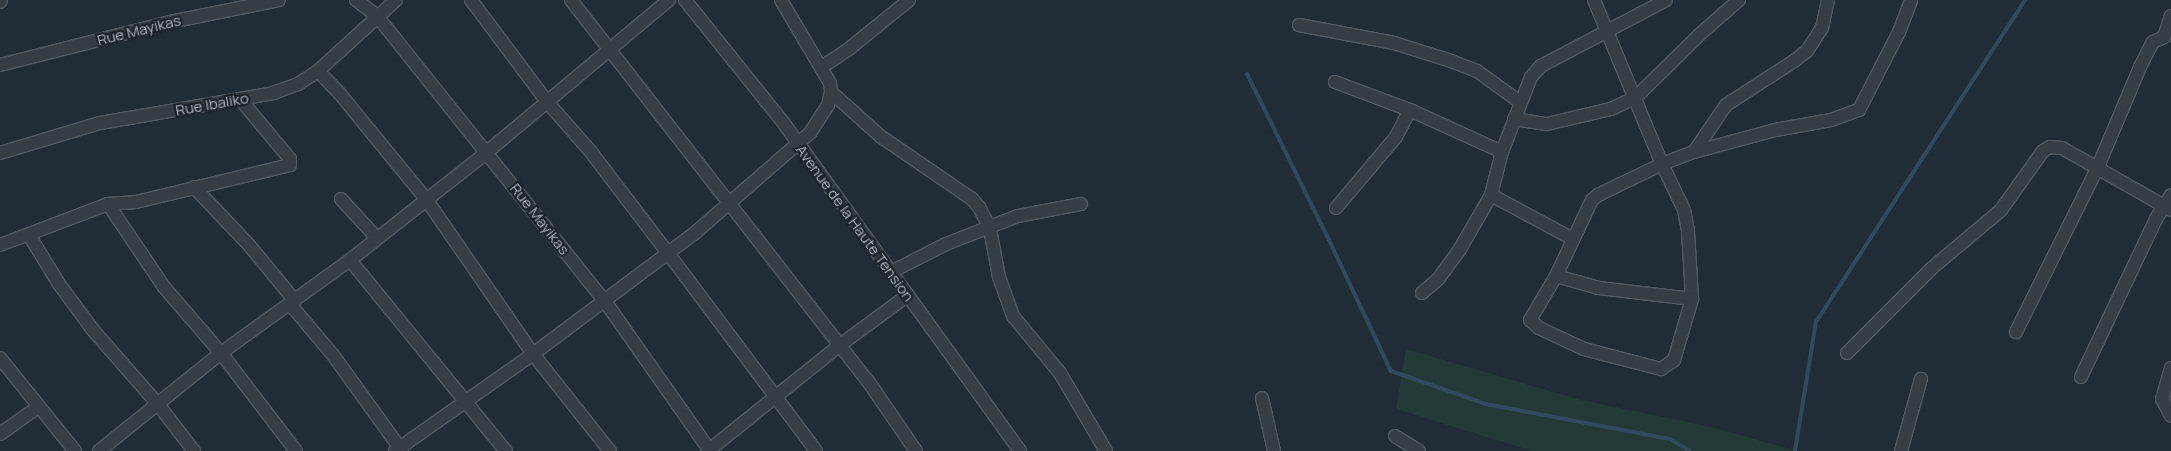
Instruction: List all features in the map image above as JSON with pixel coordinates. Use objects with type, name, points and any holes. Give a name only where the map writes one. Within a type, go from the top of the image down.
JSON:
[{"type":"street","name":"Rue Mayikas","points":[[0,65],[170,22],[279,0]]},
{"type":"street","name":"Rue Mayikas","points":[[356,0],[377,16],[604,300],[709,451]]},
{"type":"street","name":"Rue Ibaliko","points":[[0,153],[100,123],[273,93],[298,84],[318,71],[396,0]]},
{"type":"street","points":[[471,0],[548,103],[590,152],[668,253],[816,451]]},
{"type":"street","points":[[571,0],[868,380],[916,451]]},
{"type":"street","points":[[99,451],[221,353],[293,303],[350,260],[376,237],[487,152],[669,0]]},
{"type":"street","name":"Avenue de la Haute Tension","points":[[685,0],[785,125],[1020,451]]},
{"type":"street","points":[[781,0],[822,67],[831,92],[880,136],[972,199],[990,228],[999,277],[1013,316],[1060,372],[1106,451]]},
{"type":"street","points":[[822,67],[850,48],[909,0]]},
{"type":"street","points":[[1594,0],[1662,164],[1684,210],[1688,232],[1692,299],[1674,360],[1661,369],[1584,349],[1532,324],[1530,316],[1556,276],[1595,197],[1662,164],[1694,152],[1775,130],[1831,120],[1859,110],[1899,32],[1911,0]]},
{"type":"street","points":[[1422,293],[1452,261],[1492,195],[1502,152],[1531,77],[1541,66],[1666,0]]},
{"type":"street","points":[[1514,119],[1547,124],[1611,110],[1634,98],[1699,35],[1739,0]]},
{"type":"street","points":[[1694,152],[1726,105],[1794,61],[1806,50],[1822,28],[1828,0]]},
{"type":"street","points":[[2016,332],[2097,169],[2152,42],[2164,37],[2171,16]]},
{"type":"street","points":[[1299,26],[1394,43],[1451,61],[1477,71],[1520,102]]},
{"type":"street","points":[[318,71],[340,94],[426,199],[533,354],[610,451]]},
{"type":"street","points":[[1335,82],[1410,110],[1502,152]]},
{"type":"street","points":[[194,187],[249,245],[332,355],[399,450],[465,400],[533,354],[668,253],[729,204],[798,145],[819,120],[828,105],[831,92]]},
{"type":"street","points":[[0,245],[108,204],[136,202],[290,165],[290,159],[240,99]]},
{"type":"street","points":[[1336,208],[1396,137],[1410,110]]},
{"type":"street","points":[[1846,352],[1932,268],[2001,210],[2043,151],[2055,146],[2167,208]]},
{"type":"street","points":[[1492,195],[1573,239]]},
{"type":"street","points":[[2080,377],[2167,208],[2171,195]]},
{"type":"street","points":[[341,200],[376,237]]},
{"type":"street","points":[[108,204],[164,288],[221,353],[296,451]]},
{"type":"street","points":[[891,272],[946,244],[1018,216],[1081,204]]},
{"type":"street","points":[[29,235],[59,284],[93,330],[157,403],[194,451]]},
{"type":"street","points":[[350,260],[506,451]]},
{"type":"street","points":[[1556,276],[1599,288],[1692,299]]},
{"type":"street","points":[[709,451],[776,399],[840,345],[908,295]]},
{"type":"street","points":[[0,358],[75,451]]},
{"type":"street","points":[[2171,368],[2162,399],[2171,416]]},
{"type":"street","points":[[1901,451],[1921,378]]},
{"type":"street","points":[[1262,398],[1274,451]]},
{"type":"street","points":[[0,434],[38,407]]},
{"type":"street","points":[[1395,436],[1419,451]]},
{"type":"green space","points":[[1406,349],[1581,400],[1716,428],[1797,451],[1532,451],[1396,409]]},
{"type":"waterway","points":[[1795,451],[1816,322],[2025,0]]},
{"type":"waterway","points":[[1247,74],[1391,371],[1486,404],[1670,439],[1690,451]]}]
